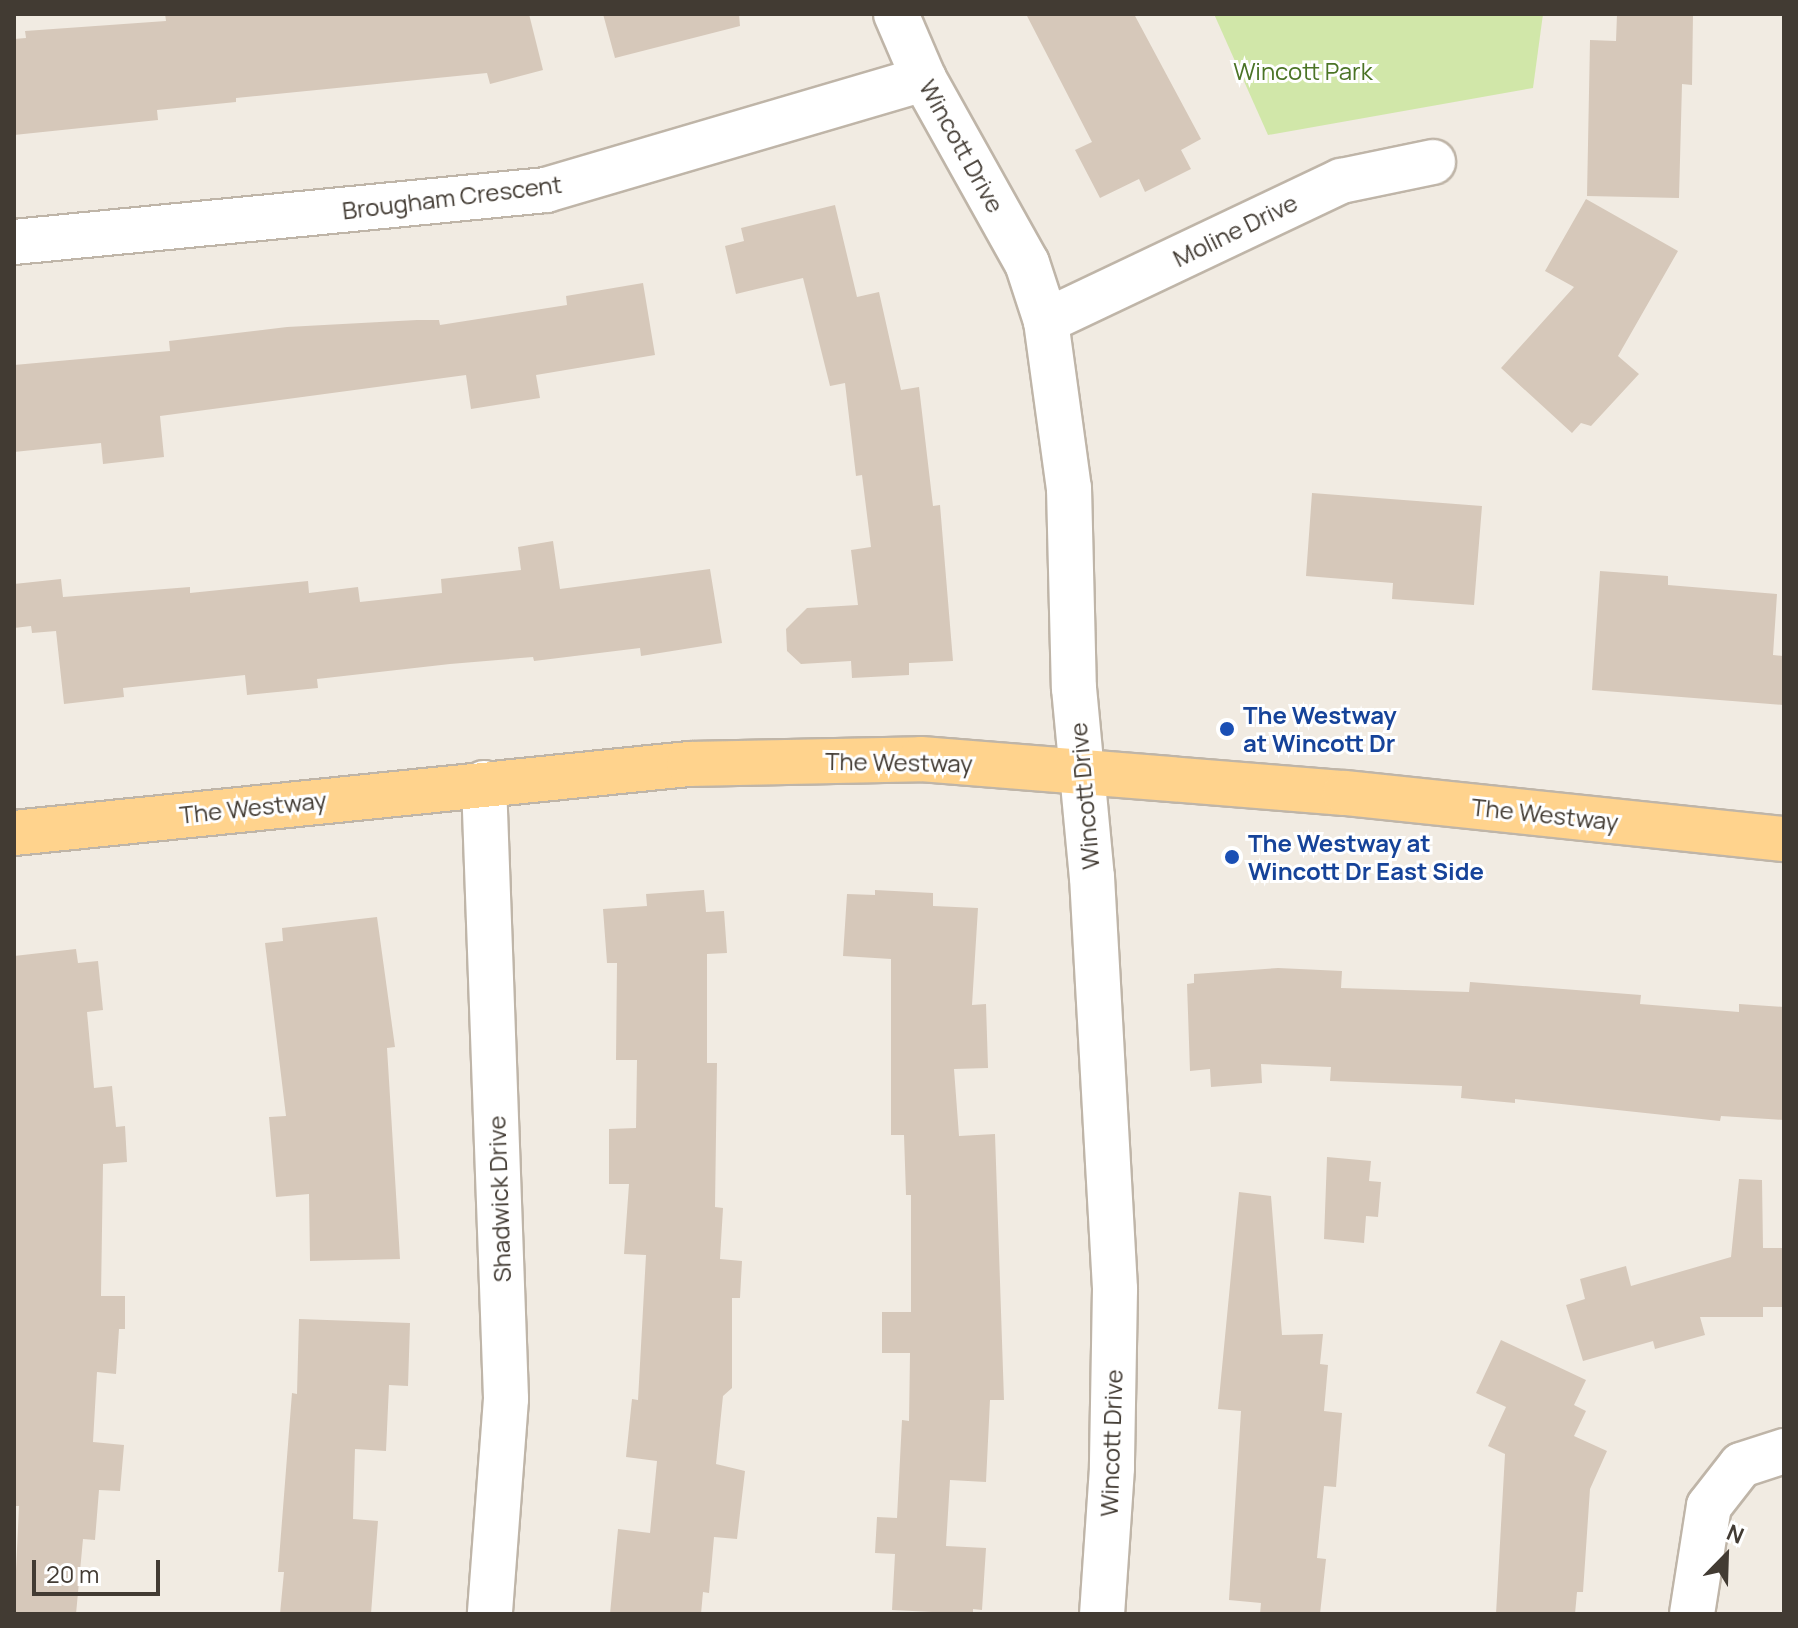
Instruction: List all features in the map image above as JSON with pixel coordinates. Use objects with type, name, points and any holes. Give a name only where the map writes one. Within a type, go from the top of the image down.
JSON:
[{"type":"main road","name":"The Westway","points":[[14,833],[689,764],[921,759],[1082,771],[1784,839]]},
{"type":"street","name":"Wincott Drive","points":[[896,14],[924,79],[1027,263],[1046,321],[1069,488],[1074,688],[1115,1289],[1112,1468],[1102,1614]]},
{"type":"street","name":"Brougham Crescent","points":[[14,242],[546,190],[924,79]]},
{"type":"street","name":"Moline Drive","points":[[1046,321],[1341,181],[1433,162]]},
{"type":"street","name":"Shadwick Drive","points":[[484,783],[506,1399],[490,1614]]},
{"type":"street","points":[[1692,1614],[1709,1506],[1741,1465],[1784,1451]]},
{"type":"green space","name":"Wincott Park","points":[[1214,14],[1543,14],[1533,88],[1268,135]]},
{"type":"building","points":[[165,14],[529,14],[543,70],[490,84],[487,73],[236,98],[236,102],[157,110],[158,120],[14,135],[14,39],[26,38],[25,31],[166,21]]},
{"type":"building","points":[[603,14],[739,14],[740,26],[615,58]]},
{"type":"building","points":[[1026,14],[1134,14],[1201,139],[1181,150],[1191,169],[1145,192],[1139,179],[1100,198],[1075,150],[1092,142]]},
{"type":"building","points":[[1617,14],[1693,14],[1692,85],[1682,84],[1679,198],[1587,196],[1590,40],[1616,41]]},
{"type":"building","points":[[1586,199],[1678,251],[1618,356],[1639,374],[1591,426],[1581,423],[1572,433],[1501,368],[1574,287],[1545,271]]},
{"type":"building","points":[[835,205],[857,297],[879,292],[901,390],[919,387],[933,506],[940,505],[953,661],[909,663],[909,675],[852,678],[851,661],[801,664],[787,651],[786,629],[807,608],[858,605],[851,550],[871,547],[862,475],[856,476],[845,383],[830,386],[803,278],[736,294],[725,246],[744,241],[741,228]]},
{"type":"building","points":[[643,283],[655,355],[536,375],[540,398],[471,409],[466,375],[160,416],[164,457],[103,464],[101,443],[14,452],[14,365],[170,351],[169,341],[287,327],[417,320],[439,320],[440,325],[567,305],[566,296]]},
{"type":"building","points":[[1312,493],[1482,506],[1474,605],[1392,599],[1393,583],[1306,576]]},
{"type":"building","points":[[553,541],[560,589],[710,569],[722,643],[641,656],[640,648],[534,661],[533,657],[450,664],[317,679],[318,688],[247,695],[245,675],[123,688],[124,697],[64,704],[56,631],[32,633],[31,626],[14,628],[14,584],[61,579],[63,597],[190,587],[190,593],[308,581],[309,593],[358,587],[360,602],[442,593],[441,579],[521,570],[518,547]]},
{"type":"building","points":[[1600,571],[1668,576],[1668,585],[1777,594],[1773,655],[1784,656],[1784,705],[1592,690]]},
{"type":"building","points":[[704,890],[706,912],[724,911],[727,953],[707,954],[707,1063],[717,1063],[715,1207],[723,1208],[720,1259],[742,1261],[740,1298],[732,1298],[732,1388],[723,1396],[716,1464],[745,1471],[737,1539],[714,1537],[709,1593],[703,1592],[701,1614],[610,1614],[618,1529],[650,1533],[657,1461],[626,1457],[632,1399],[638,1400],[646,1255],[624,1254],[629,1184],[609,1184],[609,1129],[636,1128],[637,1060],[616,1060],[617,963],[607,963],[603,909],[647,906],[646,894]]},
{"type":"building","points":[[875,890],[933,893],[933,906],[978,908],[972,1005],[986,1004],[988,1068],[954,1069],[959,1136],[995,1134],[1004,1400],[990,1400],[986,1482],[950,1480],[946,1546],[986,1548],[982,1610],[973,1609],[973,1614],[892,1610],[895,1554],[875,1553],[877,1517],[897,1518],[902,1420],[909,1421],[910,1353],[882,1353],[882,1312],[911,1312],[911,1195],[906,1195],[904,1135],[891,1135],[891,959],[843,956],[847,894],[875,895]]},
{"type":"building","points":[[377,917],[395,1047],[387,1048],[400,1259],[310,1261],[309,1194],[276,1197],[269,1117],[286,1116],[265,943],[283,941],[282,928]]},
{"type":"building","points":[[76,949],[78,963],[98,961],[103,1010],[87,1012],[94,1088],[112,1086],[116,1127],[125,1126],[127,1162],[103,1164],[101,1296],[125,1296],[125,1329],[119,1329],[116,1374],[97,1372],[93,1442],[124,1445],[120,1491],[99,1490],[95,1540],[83,1539],[76,1614],[14,1614],[19,1506],[14,1506],[14,956]]},
{"type":"building","points":[[1278,968],[1342,971],[1341,988],[1469,992],[1470,982],[1641,995],[1640,1004],[1739,1012],[1739,1004],[1784,1007],[1784,1120],[1721,1116],[1720,1121],[1515,1099],[1515,1103],[1461,1098],[1462,1086],[1330,1081],[1331,1067],[1261,1064],[1262,1083],[1211,1087],[1210,1069],[1190,1071],[1187,984],[1194,983],[1194,974]]},
{"type":"building","points":[[1327,1157],[1371,1161],[1369,1181],[1381,1182],[1378,1217],[1366,1216],[1364,1243],[1324,1239]]},
{"type":"building","points":[[1739,1179],[1762,1180],[1763,1248],[1784,1248],[1784,1307],[1763,1307],[1763,1317],[1700,1317],[1705,1335],[1655,1349],[1653,1341],[1583,1361],[1566,1305],[1585,1299],[1580,1279],[1626,1266],[1631,1286],[1731,1257]]},
{"type":"building","points":[[1239,1192],[1271,1196],[1282,1335],[1323,1334],[1320,1364],[1328,1365],[1324,1411],[1342,1413],[1336,1487],[1324,1486],[1317,1558],[1326,1559],[1320,1614],[1260,1614],[1261,1603],[1229,1600],[1241,1411],[1218,1409]]},
{"type":"building","points":[[299,1319],[410,1323],[408,1386],[389,1385],[386,1451],[355,1449],[353,1519],[378,1521],[371,1614],[280,1614],[284,1572],[278,1572],[292,1393],[297,1394]]},
{"type":"building","points":[[1501,1340],[1586,1380],[1574,1405],[1586,1411],[1574,1436],[1607,1451],[1590,1489],[1583,1592],[1577,1592],[1575,1614],[1496,1614],[1505,1454],[1488,1446],[1506,1407],[1476,1393]]},
{"type":"place","name":"The Westway at Wincott Dr","points":[[1227,729]]},
{"type":"place","name":"The Westway at Wincott Dr East Side","points":[[1232,857]]}]
